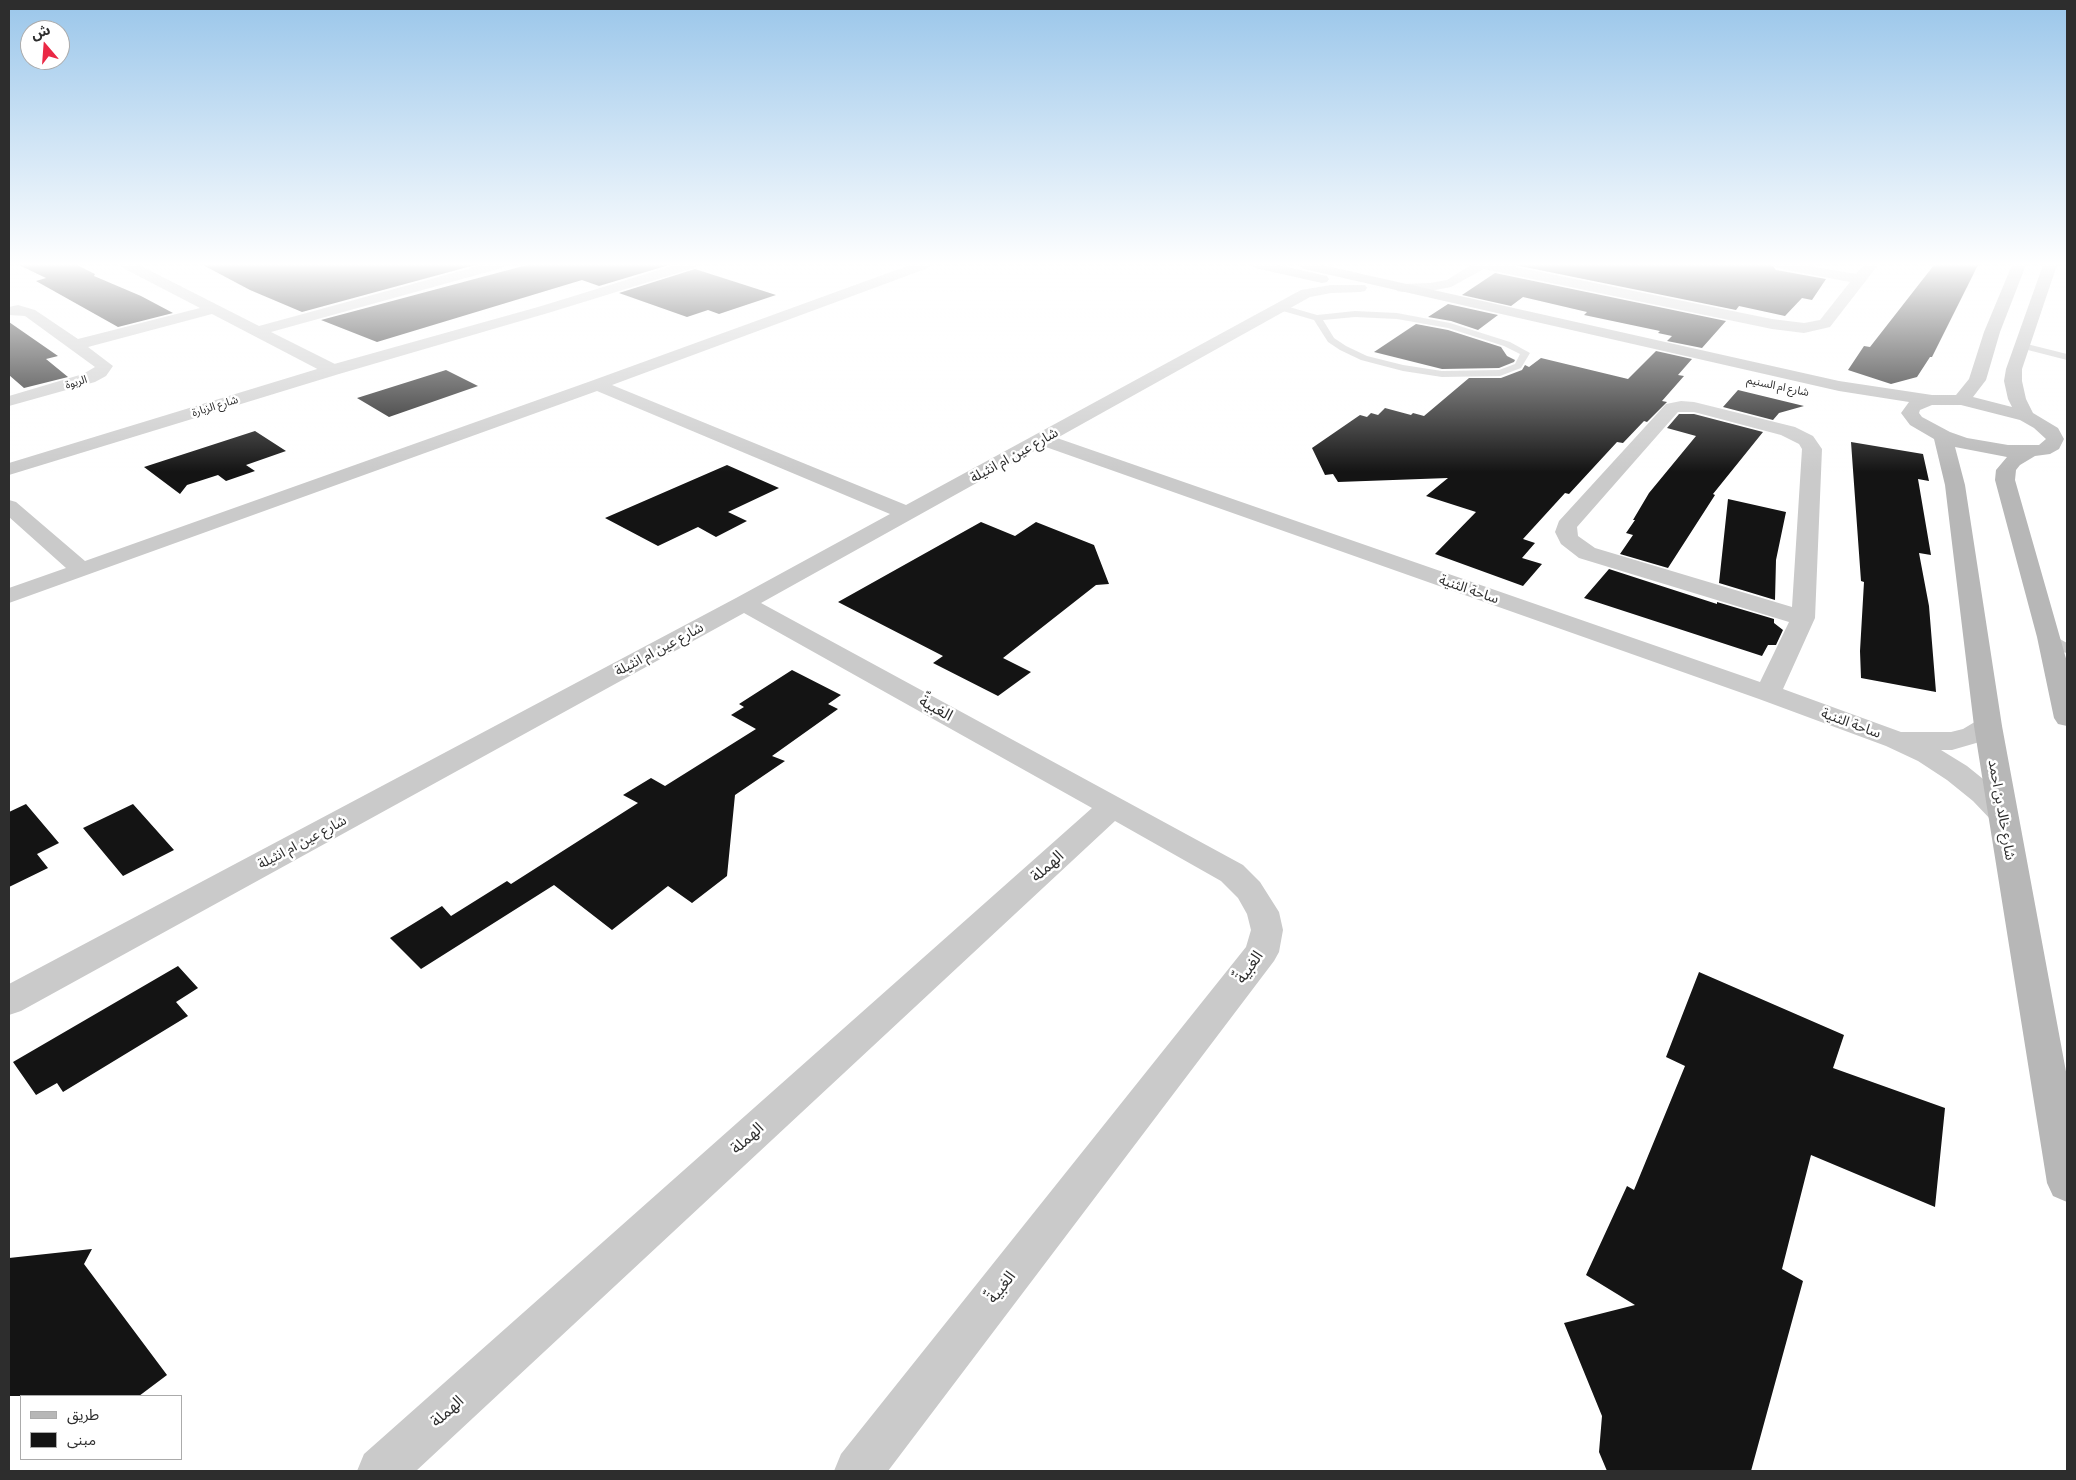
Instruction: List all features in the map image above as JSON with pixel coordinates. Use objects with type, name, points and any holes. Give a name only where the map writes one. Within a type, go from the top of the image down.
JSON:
[{"type":"main road","name":"شارع ام السنيم","points":[[1558,334],[1872,407]]},
{"type":"main road","name":"شارع ام السنيم","points":[[1608,334],[1839,386],[1932,400],[1961,400],[1998,407],[2034,420]]},
{"type":"main road","points":[[1961,400],[1977,380],[1991,334]]},
{"type":"main road","points":[[2027,334],[2014,369],[2013,381],[2017,399],[2034,420],[2051,432],[2055,439],[2052,445],[2013,461],[2006,470],[2005,480],[2058,643],[2066,703]]},
{"type":"main road","points":[[1916,421],[1910,413],[1913,407],[1920,402],[1932,400]]},
{"type":"main road","points":[[1891,413],[1916,421],[1943,436],[1986,448],[2008,451],[2037,450],[2067,454]]},
{"type":"main road","points":[[2034,420],[2067,432]]},
{"type":"main road","name":"شارع خالد بن احمد","points":[[1943,436],[1955,485],[1988,726],[2067,1183]]},
{"type":"street","name":"الربوة","points":[[9,401],[89,378],[100,372],[105,366],[60,334]]},
{"type":"street","points":[[75,345],[117,334]]},
{"type":"street","points":[[264,334],[333,370]]},
{"type":"street","name":"شارع الزبارة","points":[[421,344],[451,334]]},
{"type":"street","name":"شارع الزبارة","points":[[9,469],[456,334]]},
{"type":"street","points":[[9,596],[735,334]]},
{"type":"street","name":"شارع عين ام انثيلة","points":[[9,1001],[1042,440],[1232,334]]},
{"type":"street","points":[[597,385],[907,513]]},
{"type":"street","points":[[1768,693],[1803,618],[1812,449],[1806,440],[1788,431],[1694,407],[1681,406],[1672,408],[1567,526],[1566,532],[1569,539],[1587,553],[1803,618]]},
{"type":"street","name":"ساحة الثنية","points":[[1042,440],[1768,693],[1896,740],[1928,755],[1957,773],[1983,794],[2003,815]]},
{"type":"street","points":[[9,506],[82,570]]},
{"type":"street","name":"الغبيةّ","points":[[744,602],[1232,874],[1249,890],[1263,912],[1267,930],[1262,952],[858,1471]]},
{"type":"street","name":"ساحة الثنية","points":[[1896,740],[1952,741],[1973,735],[1988,726]]},
{"type":"street","name":"الهملة","points":[[380,1471],[1113,806]]},
{"type":"lane","points":[[1327,334],[1331,340],[1343,348],[1364,358],[1403,368],[1442,374],[1500,373],[1518,366],[1524,359],[1525,353],[1482,334]]},
{"type":"lane","points":[[2023,346],[2067,357]]},
{"type":"building","points":[[9,334],[26,334],[58,356],[46,359],[68,377],[24,388],[9,375]]},
{"type":"building","points":[[357,334],[403,334],[377,342]]},
{"type":"building","points":[[1401,334],[1461,334],[1501,347],[1507,356],[1515,360],[1499,368],[1442,369],[1374,352]]},
{"type":"building","points":[[1663,334],[1714,334],[1702,348],[1667,341],[1672,336]]},
{"type":"building","points":[[1880,334],[1943,334],[1932,357],[1930,357],[1917,377],[1891,384],[1848,370],[1864,346],[1870,347]]},
{"type":"building","points":[[1656,351],[1692,359],[1678,375],[1684,376],[1662,401],[1667,402],[1647,422],[1644,421],[1623,443],[1617,442],[1569,494],[1565,493],[1523,539],[1535,543],[1522,558],[1542,564],[1523,586],[1435,554],[1476,512],[1426,496],[1448,478],[1338,482],[1333,474],[1325,475],[1312,448],[1360,415],[1367,417],[1371,413],[1378,415],[1385,408],[1411,415],[1413,413],[1424,416],[1469,378],[1501,378],[1522,370],[1525,365],[1529,367],[1541,358],[1628,379]]},
{"type":"building","points":[[446,370],[478,386],[389,417],[357,398]]},
{"type":"building","points":[[1738,390],[1804,406],[1779,413],[1773,420],[1723,407]]},
{"type":"building","points":[[1679,414],[1694,414],[1763,432],[1713,494],[1715,495],[1668,568],[1620,554],[1633,535],[1626,533],[1649,493],[1696,436],[1667,428]]},
{"type":"building","points":[[255,431],[286,451],[246,465],[255,471],[226,481],[218,475],[187,485],[180,494],[144,467]]},
{"type":"building","points":[[1851,442],[1923,454],[1929,481],[1918,479],[1931,555],[1919,553],[1929,606],[1936,692],[1861,678],[1860,651],[1864,582],[1861,581]]},
{"type":"building","points":[[727,465],[779,488],[728,512],[747,521],[716,537],[698,527],[658,546],[605,518]]},
{"type":"building","points":[[1728,499],[1786,512],[1776,560],[1775,600],[1719,583]]},
{"type":"building","points":[[981,522],[1015,536],[1036,522],[1094,545],[1109,584],[1096,585],[1003,658],[1031,672],[998,696],[933,663],[943,656],[838,602]]},
{"type":"building","points":[[1609,569],[1717,604],[1717,602],[1774,619],[1774,623],[1783,630],[1776,645],[1768,645],[1762,656],[1584,598]]},
{"type":"building","points":[[792,670],[841,695],[828,704],[838,709],[772,756],[785,761],[735,795],[727,876],[692,903],[668,886],[612,930],[554,885],[421,969],[390,938],[442,906],[451,916],[507,881],[511,884],[638,803],[623,795],[651,778],[665,786],[756,729],[731,715],[744,707],[739,704]]},
{"type":"building","points":[[26,804],[59,843],[37,854],[48,868],[9,887],[9,812]]},
{"type":"building","points":[[133,804],[174,850],[123,876],[83,828]]},
{"type":"building","points":[[178,966],[198,988],[176,1002],[188,1016],[63,1092],[57,1083],[36,1095],[13,1062]]},
{"type":"building","points":[[1699,972],[1844,1035],[1833,1068],[1945,1108],[1935,1207],[1811,1155],[1782,1269],[1803,1281],[1751,1471],[1607,1471],[1599,1452],[1602,1416],[1564,1323],[1635,1305],[1586,1275],[1627,1186],[1634,1190],[1685,1066],[1666,1057]]},
{"type":"building","points":[[92,1249],[84,1264],[167,1375],[140,1395],[9,1396],[9,1258]]}]
